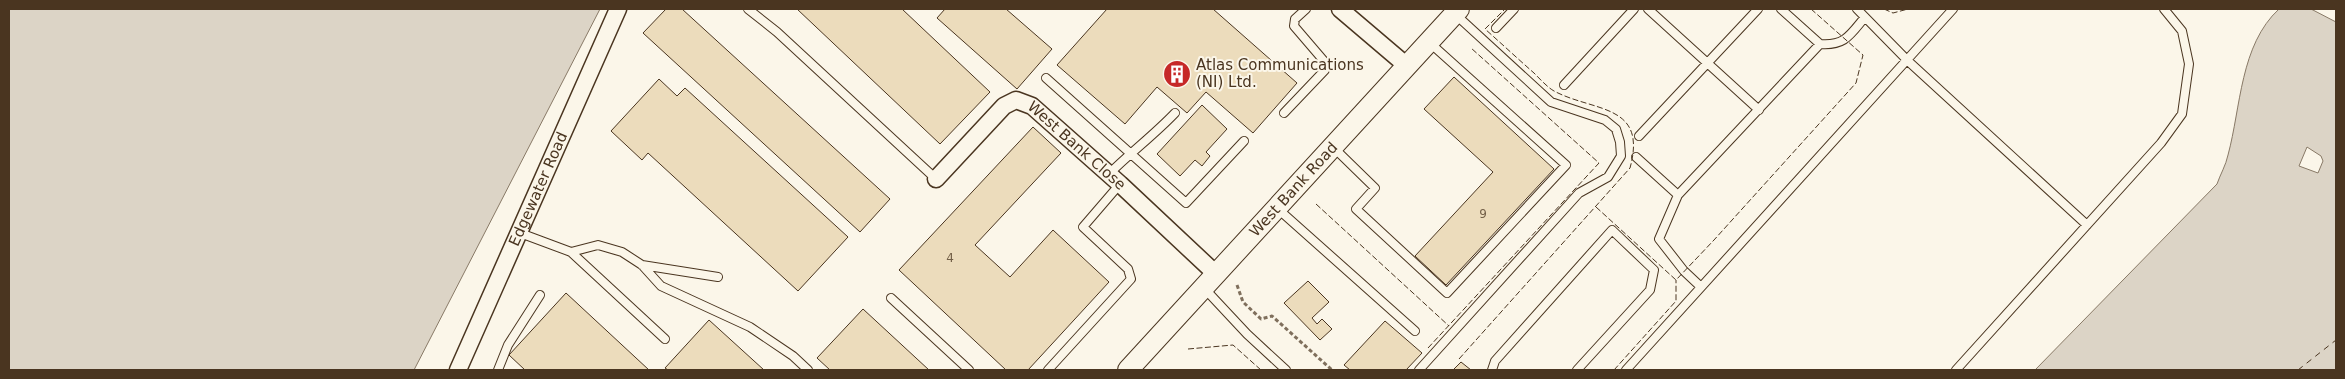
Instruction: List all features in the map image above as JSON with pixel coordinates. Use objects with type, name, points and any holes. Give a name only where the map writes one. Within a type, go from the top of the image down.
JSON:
[{"type":"street","name":"Edgewater Road","points":[[458,370],[618,9]]},
{"type":"street","points":[[1340,9],[1407,66]]},
{"type":"street","name":"West Bank Road","points":[[1128,370],[1457,11]]},
{"type":"street","name":"West Bank Close","points":[[936,179],[1004,106],[1016,100],[1032,106],[1114,179],[1210,281]]},
{"type":"lane","points":[[748,9],[777,32],[936,179]]},
{"type":"lane","points":[[1284,113],[1325,70],[1324,61],[1294,26],[1295,18],[1306,9]]},
{"type":"lane","points":[[1496,28],[1514,9]]},
{"type":"lane","points":[[1564,85],[1634,9]]},
{"type":"lane","points":[[1649,9],[1759,110]]},
{"type":"lane","points":[[1639,136],[1758,9]]},
{"type":"lane","points":[[1781,9],[1820,44],[1833,45],[1846,40],[1861,14]]},
{"type":"lane","points":[[1850,9],[1861,14],[1908,61],[2088,225]]},
{"type":"lane","points":[[1626,370],[1908,61],[1953,9]]},
{"type":"lane","points":[[1956,370],[2161,143],[2182,114],[2188,64],[2182,32],[2164,9]]},
{"type":"lane","points":[[1419,370],[1579,193],[1608,177],[1621,156],[1620,142],[1616,129],[1605,120],[1551,102],[1457,11]]},
{"type":"lane","points":[[1332,147],[1375,188],[1356,209],[1447,293],[1566,165],[1429,42]]},
{"type":"lane","points":[[1701,288],[1684,271],[1659,238],[1678,195],[1820,44]]},
{"type":"lane","points":[[1046,78],[1186,203],[1244,141]]},
{"type":"lane","points":[[1048,370],[1131,279],[1128,269],[1083,227],[1129,154],[1151,138],[1175,113]]},
{"type":"lane","points":[[1636,157],[1678,195]]},
{"type":"lane","points":[[1276,208],[1415,331]]},
{"type":"lane","points":[[1492,370],[1495,361],[1612,230],[1654,270],[1650,290],[1577,370]]},
{"type":"lane","points":[[520,233],[571,252],[665,339]]},
{"type":"lane","points":[[571,252],[598,246],[622,252],[642,265],[661,286],[750,326],[793,356],[808,370]]},
{"type":"lane","points":[[642,265],[718,277]]},
{"type":"lane","points":[[1210,281],[1247,334],[1286,370]]},
{"type":"lane","points":[[498,370],[508,345],[540,295]]},
{"type":"lane","points":[[890,298],[970,370]]},
{"type":"path","points":[[1237,285],[1243,302],[1261,319],[1272,316],[1332,370]]},
{"type":"shaded area","points":[[9,9],[600,9],[414,370],[9,370]]},
{"type":"shaded area","points":[[2279,9],[2311,9],[2336,22],[2336,370],[2035,370],[2217,184],[2227,159],[2249,58],[2256,40],[2266,24]]},
{"type":"pier","points":[[2307,147],[2321,156],[2323,161],[2318,173],[2299,166]]},
{"type":"building","points":[[666,9],[682,9],[890,199],[860,232],[643,33]]},
{"type":"building","points":[[797,9],[902,9],[990,92],[940,144]]},
{"type":"building","points":[[945,9],[1006,9],[1052,49],[1017,89],[937,18]]},
{"type":"building","name":"Atlas Communications (NI) Ltd.","points":[[1107,9],[1213,9],[1297,83],[1253,133],[1206,92],[1187,113],[1157,87],[1125,124],[1057,65]]},
{"type":"building","points":[[1454,77],[1554,169],[1446,285],[1415,256],[1493,172],[1424,109]]},
{"type":"building","points":[[659,79],[677,96],[685,88],[848,237],[798,291],[648,153],[642,160],[611,131]]},
{"type":"building","points":[[1202,105],[1227,129],[1206,152],[1210,156],[1202,166],[1195,160],[1180,176],[1157,154]]},
{"type":"building","points":[[1033,127],[1061,153],[975,245],[1010,277],[1053,230],[1109,282],[1028,370],[1006,370],[899,270]]},
{"type":"building","points":[[1308,281],[1329,302],[1312,318],[1317,324],[1322,319],[1332,329],[1320,340],[1284,303]]},
{"type":"building","points":[[566,293],[649,370],[525,370],[509,355]]},
{"type":"building","points":[[863,309],[929,370],[830,370],[817,358]]},
{"type":"building","points":[[709,320],[764,370],[668,370],[665,368]]},
{"type":"building","points":[[1385,321],[1422,353],[1406,370],[1350,370],[1344,365]]},
{"type":"building","points":[[1461,362],[1471,370],[1453,370]]},
{"type":"ferry route","points":[[2298,370],[2336,340]]},
{"type":"fence","points":[[1459,359],[1630,168],[1634,147],[1631,132],[1624,121],[1600,107],[1569,98],[1554,91],[1485,29],[1505,9]]},
{"type":"fence","points":[[1596,207],[1676,280],[1856,83],[1863,55],[1811,9]]},
{"type":"fence","points":[[1884,9],[1893,13],[1908,9]]},
{"type":"fence","points":[[1428,348],[1599,163],[1471,48]]},
{"type":"fence","points":[[1316,204],[1449,326]]},
{"type":"fence","points":[[1614,370],[1676,301],[1676,280]]},
{"type":"fence","points":[[1188,349],[1233,345],[1261,370]]},
{"type":"place","name":"Atlas Communications (NI) Ltd.","points":[[1177,74]]}]
